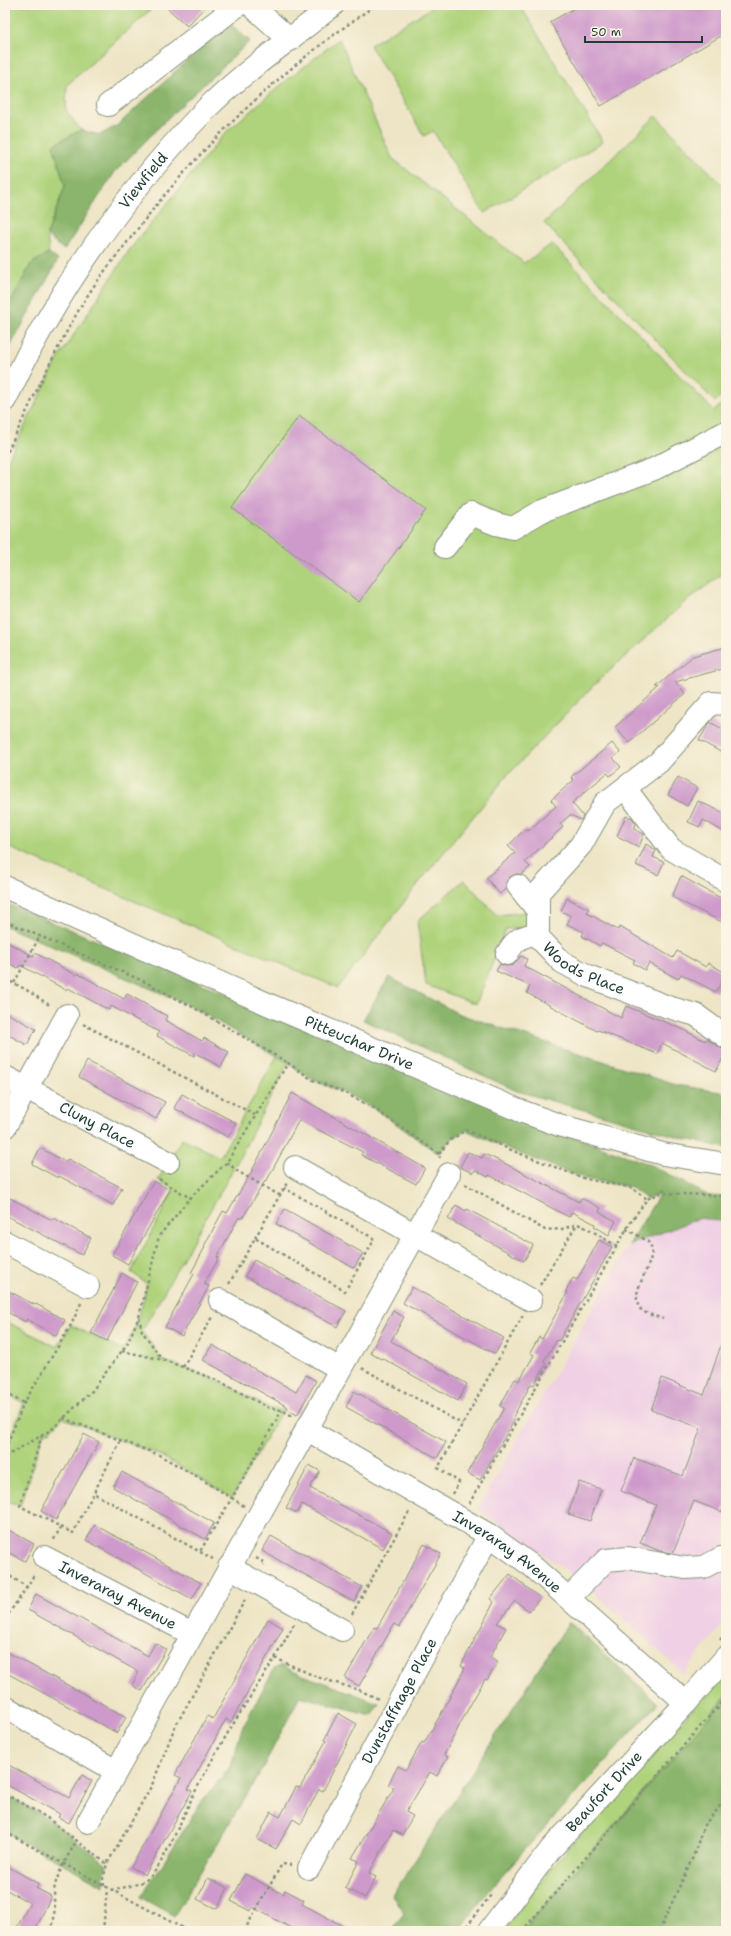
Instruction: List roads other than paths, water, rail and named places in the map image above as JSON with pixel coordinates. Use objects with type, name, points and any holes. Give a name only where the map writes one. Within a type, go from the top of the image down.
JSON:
[{"type":"street","points":[[108,105],[238,5]]},
{"type":"street","points":[[251,5],[290,40]]},
{"type":"street","name":"Viewfield","points":[[5,400],[43,325],[86,259],[126,203],[174,145],[208,107],[333,5]]},
{"type":"street","points":[[445,547],[471,514],[496,524],[513,528],[542,511],[654,469],[726,432]]},
{"type":"street","name":"Woods Place","points":[[726,704],[712,703],[659,762],[605,803],[581,846],[538,893],[538,937],[562,962],[588,976],[668,1007],[696,1014],[726,1037]]},
{"type":"street","points":[[625,788],[671,849],[726,881]]},
{"type":"street","points":[[518,886],[538,910]]},
{"type":"street","name":"Pitteuchar Drive","points":[[5,887],[272,1006],[521,1111],[586,1133],[663,1154],[726,1164]]},
{"type":"street","points":[[507,954],[514,942],[525,936],[538,933]]},
{"type":"street","points":[[5,1127],[67,1015]]},
{"type":"street","name":"Cluny Place","points":[[5,1077],[25,1089],[168,1162]]},
{"type":"street","points":[[295,1168],[531,1300]]},
{"type":"street","name":"Inveraray Avenue","points":[[82,1831],[449,1174]]},
{"type":"street","points":[[5,1242],[88,1286]]},
{"type":"street","points":[[216,1308],[343,1364]]},
{"type":"street","name":"Inveraray Avenue","points":[[306,1429],[453,1513],[489,1535],[532,1566],[686,1703]]},
{"type":"street","name":"Dunstaffnage Place","points":[[310,1868],[489,1535]]},
{"type":"street","name":"Inveraray Avenue","points":[[44,1557],[192,1634]]},
{"type":"street","points":[[569,1598],[606,1560],[628,1558],[685,1568],[704,1567],[721,1558]]},
{"type":"street","points":[[230,1567],[342,1630]]},
{"type":"street","name":"Beaufort Drive","points":[[490,1931],[551,1849],[686,1703],[726,1657]]},
{"type":"street","points":[[5,1707],[116,1771]]}]
